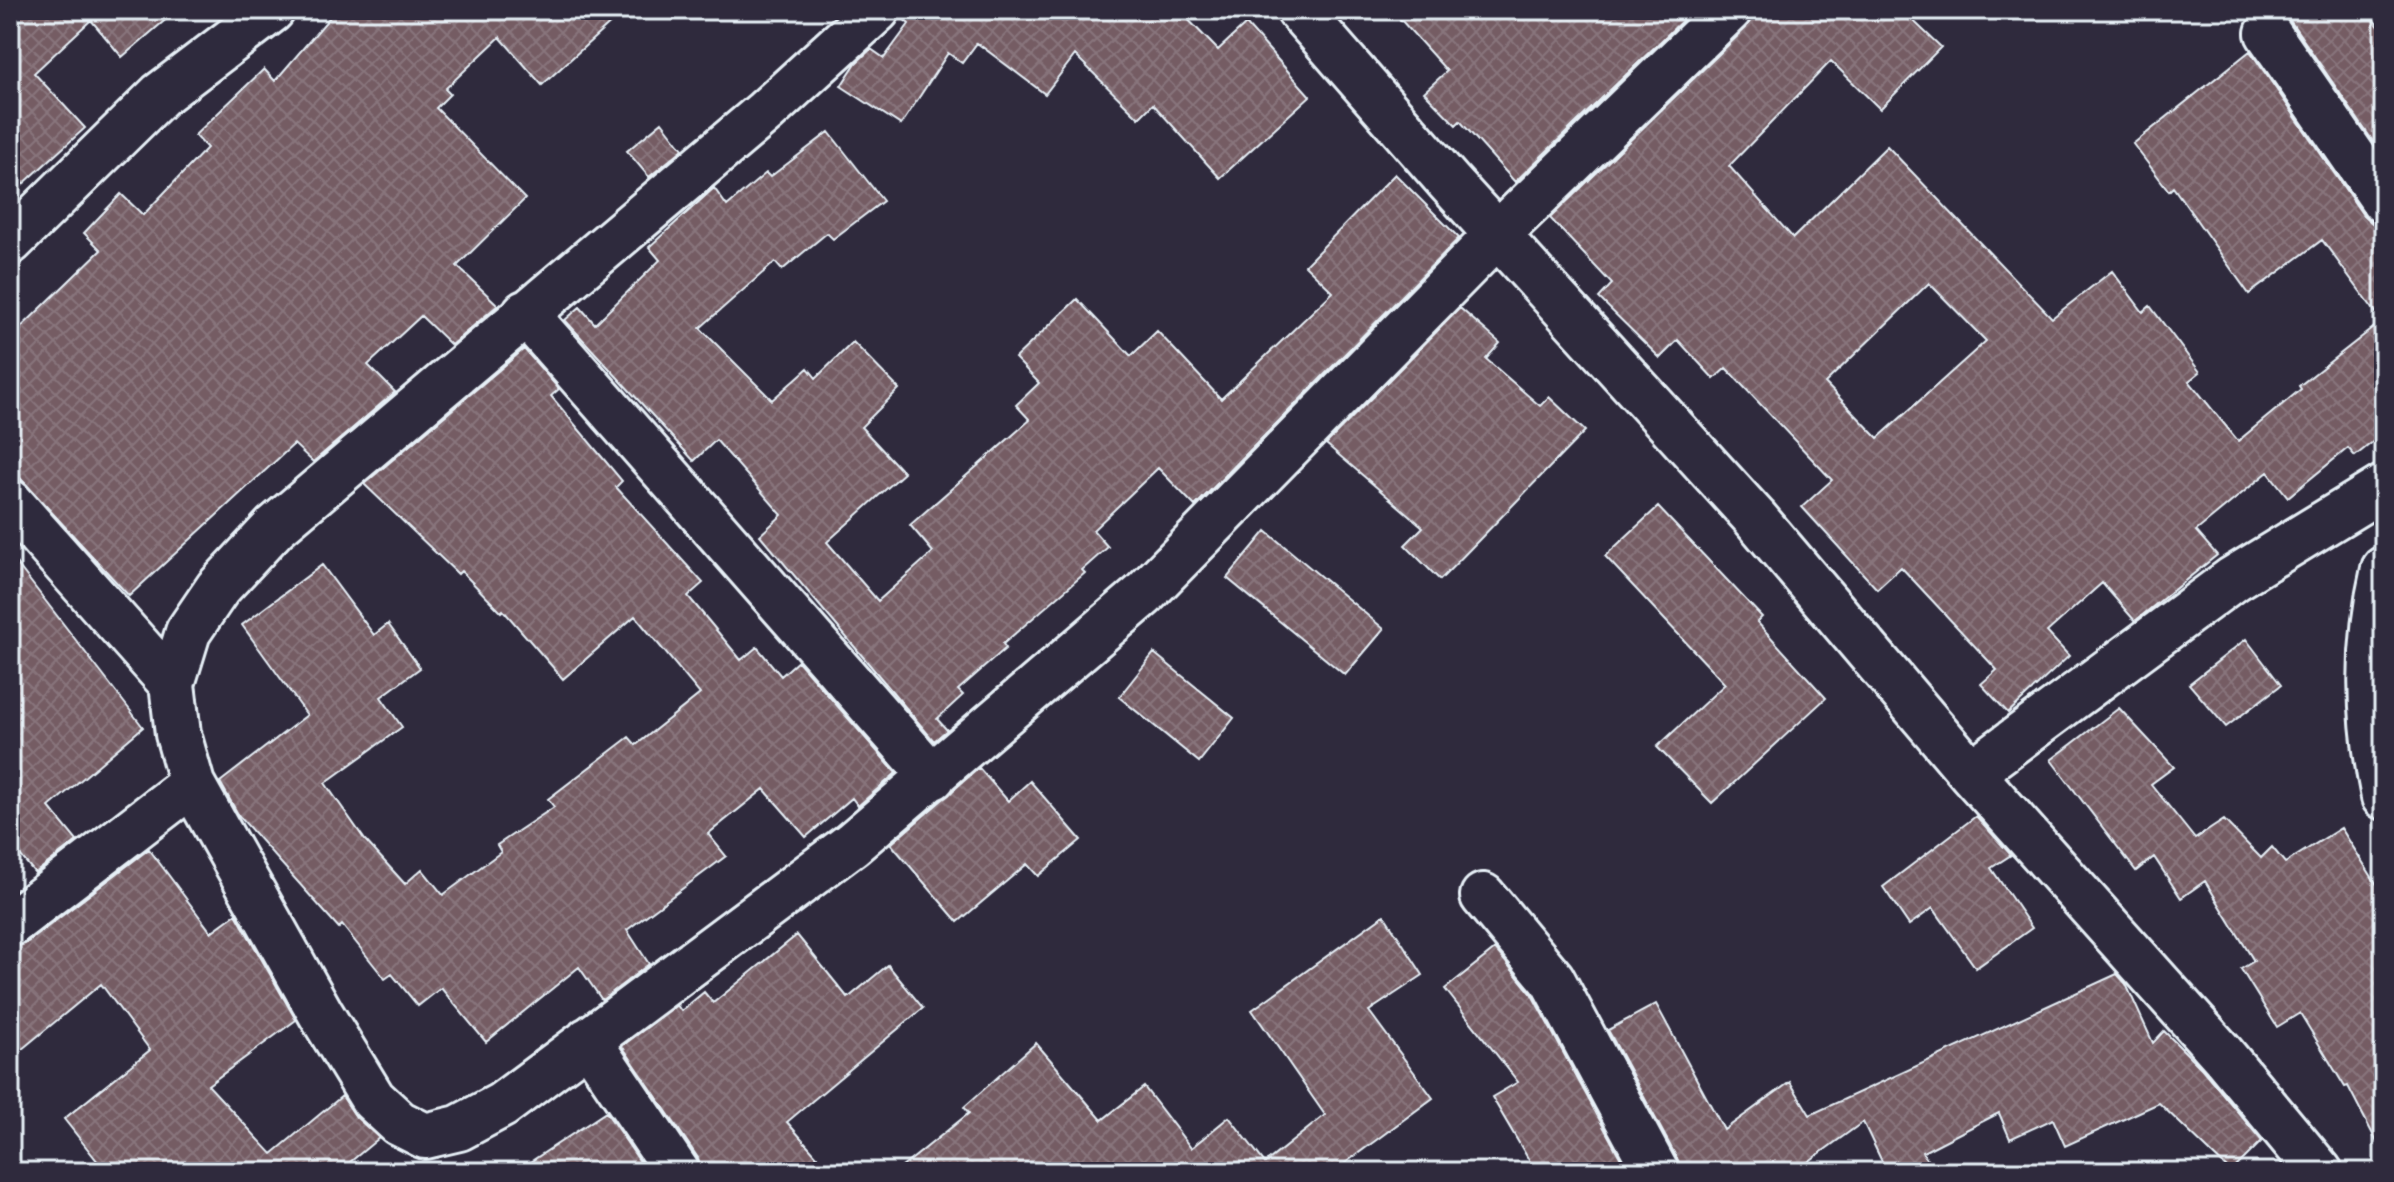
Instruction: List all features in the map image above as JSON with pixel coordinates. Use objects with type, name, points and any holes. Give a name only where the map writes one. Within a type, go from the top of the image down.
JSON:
[{"type":"street","points":[[10,242],[160,95],[272,10]]},
{"type":"street","points":[[877,10],[765,112],[275,527],[218,588],[188,632],[172,684],[178,734],[192,784],[321,1014],[373,1099],[399,1123],[425,1136],[459,1128],[502,1105],[852,844],[933,777],[1143,595],[1499,233],[1729,10]]},
{"type":"street","points":[[1299,10],[1449,182],[1499,233],[1755,518],[1971,773],[2213,1043],[2320,1172]]},
{"type":"street","points":[[2268,33],[2384,201]]},
{"type":"street","points":[[525,313],[933,777]]},
{"type":"street","points":[[1971,773],[2233,579],[2384,487]]},
{"type":"street","points":[[10,502],[172,684]]},
{"type":"street","points":[[2384,569],[2373,617],[2369,685],[2374,750],[2384,797]]},
{"type":"street","points":[[10,924],[192,784]]},
{"type":"street","points":[[1483,896],[1552,979],[1656,1172]]},
{"type":"street","points":[[588,1040],[677,1172]]},
{"type":"building","points":[[10,10],[177,10],[122,57],[91,20],[34,73],[85,128],[10,196]]},
{"type":"building","points":[[336,10],[625,10],[542,85],[500,37],[445,89],[450,94],[436,108],[525,199],[457,266],[498,305],[451,345],[421,316],[368,365],[395,392],[313,462],[294,444],[129,596],[10,467],[10,338],[101,250],[84,233],[121,194],[143,215],[207,148],[195,135],[264,69],[275,81]]},
{"type":"building","points":[[901,10],[1179,10],[1218,50],[1246,24],[1310,96],[1220,178],[1153,104],[1139,118],[1075,55],[1045,94],[977,43],[962,63],[948,53],[901,125],[841,86],[856,63],[871,49],[884,58],[909,24],[901,17]]},
{"type":"building","points":[[1392,10],[1693,10],[1515,182],[1460,121],[1456,125],[1424,92],[1447,71]]},
{"type":"building","points":[[1753,10],[1902,10],[1941,47],[1880,109],[1831,61],[1729,166],[1793,238],[1887,146],[2052,318],[2112,271],[2143,312],[2150,306],[2200,372],[2189,381],[2238,441],[2301,389],[2299,386],[2382,321],[2322,240],[2249,294],[2173,187],[2169,191],[2133,144],[2250,51],[2363,215],[2384,234],[2384,433],[2355,456],[2348,448],[2288,497],[2268,472],[2196,531],[2217,555],[2135,621],[2102,583],[2047,632],[2069,656],[2008,713],[1981,684],[1997,670],[1901,567],[1877,589],[1802,507],[1832,480],[1726,368],[1714,379],[1678,340],[1660,358],[1599,298],[1612,284],[1550,218],[1746,28]],"holes":[[[1929,283],[1986,341],[1878,438],[1825,383]]]},
{"type":"building","points":[[2277,10],[2366,10],[2384,33],[2384,150],[2381,153],[2289,19]]},
{"type":"building","points":[[662,122],[683,149],[649,177],[627,151]]},
{"type":"building","points":[[829,132],[883,201],[833,239],[827,233],[782,270],[775,262],[700,328],[772,400],[808,368],[816,378],[853,342],[899,389],[861,427],[904,473],[827,542],[878,601],[933,552],[910,525],[1030,420],[1016,405],[1039,383],[1015,358],[1077,299],[1131,356],[1157,331],[1221,399],[1333,292],[1305,265],[1395,174],[1459,238],[1195,506],[1158,468],[1093,530],[1108,547],[1082,570],[1085,573],[1003,644],[1006,648],[958,690],[963,695],[937,719],[947,730],[934,741],[760,535],[782,515],[716,440],[694,461],[565,320],[580,307],[595,324],[660,260],[649,247],[714,188],[727,206],[766,173],[770,177]]},
{"type":"building","points":[[1460,308],[1500,343],[1486,359],[1540,406],[1549,397],[1585,431],[1440,580],[1405,545],[1423,527],[1326,444]]},
{"type":"building","points":[[524,349],[559,389],[551,396],[622,481],[616,487],[703,583],[688,596],[741,660],[757,647],[781,676],[798,661],[896,773],[858,806],[852,798],[806,837],[764,789],[708,834],[726,856],[627,930],[649,964],[602,1000],[579,967],[486,1042],[441,988],[418,1006],[392,974],[385,979],[342,925],[339,928],[239,816],[220,782],[307,715],[242,625],[322,565],[374,635],[388,624],[420,668],[381,697],[402,727],[325,783],[365,840],[405,884],[422,869],[443,895],[501,852],[497,845],[554,807],[548,799],[629,737],[636,745],[700,694],[635,616],[563,679],[503,610],[501,612],[461,571],[458,574],[364,484]]},
{"type":"building","points":[[1658,507],[1762,617],[1757,622],[1826,698],[1712,803],[1657,747],[1725,684],[1605,556]]},
{"type":"building","points":[[1266,531],[1384,629],[1345,675],[1227,578]]},
{"type":"building","points":[[10,555],[143,727],[49,807],[77,841],[35,873],[10,843]]},
{"type":"building","points":[[2246,639],[2281,685],[2226,727],[2189,684]]},
{"type":"building","points":[[1154,653],[1234,718],[1199,762],[1119,697]]},
{"type":"building","points":[[2119,708],[2174,767],[2151,784],[2195,839],[2224,820],[2261,858],[2272,847],[2285,863],[2341,828],[2384,896],[2384,1156],[2348,1086],[2345,1087],[2300,1013],[2277,1027],[2241,969],[2254,961],[2205,881],[2181,898],[2154,857],[2136,871],[2051,760]]},
{"type":"building","points":[[979,768],[1008,801],[1030,781],[1081,840],[1038,876],[1027,864],[958,922],[891,844]]},
{"type":"building","points":[[1976,816],[2011,855],[1991,868],[2032,928],[1976,968],[1933,908],[1909,925],[1883,887]]},
{"type":"building","points":[[149,849],[211,932],[236,914],[296,1020],[208,1085],[272,1154],[342,1096],[356,1117],[379,1138],[338,1172],[106,1172],[64,1119],[150,1050],[101,984],[10,1059],[10,948],[25,944]]},
{"type":"building","points":[[1384,915],[1423,975],[1369,1011],[1433,1098],[1333,1172],[896,1172],[969,1113],[964,1107],[1036,1043],[1102,1120],[1144,1087],[1191,1148],[1229,1117],[1265,1163],[1325,1115],[1252,1010]]},
{"type":"building","points":[[797,935],[848,998],[888,965],[923,1008],[787,1122],[831,1172],[702,1172],[698,1158],[622,1046],[677,1005],[681,1011],[704,992],[713,1003]]},
{"type":"building","points":[[1495,949],[1531,993],[1628,1172],[1536,1172],[1492,1097],[1518,1082],[1445,989]]},
{"type":"building","points":[[2117,974],[2126,984],[2153,1043],[2164,1031],[2202,1069],[2262,1141],[2231,1172],[2159,1103],[2065,1146],[2053,1119],[2010,1139],[1999,1113],[1923,1152],[1933,1172],[1887,1172],[1863,1122],[1794,1172],[1681,1172],[1678,1160],[1608,1030],[1656,1004],[1724,1130],[1790,1082],[1810,1115]]},
{"type":"building","points":[[606,1112],[647,1172],[515,1172]]}]
